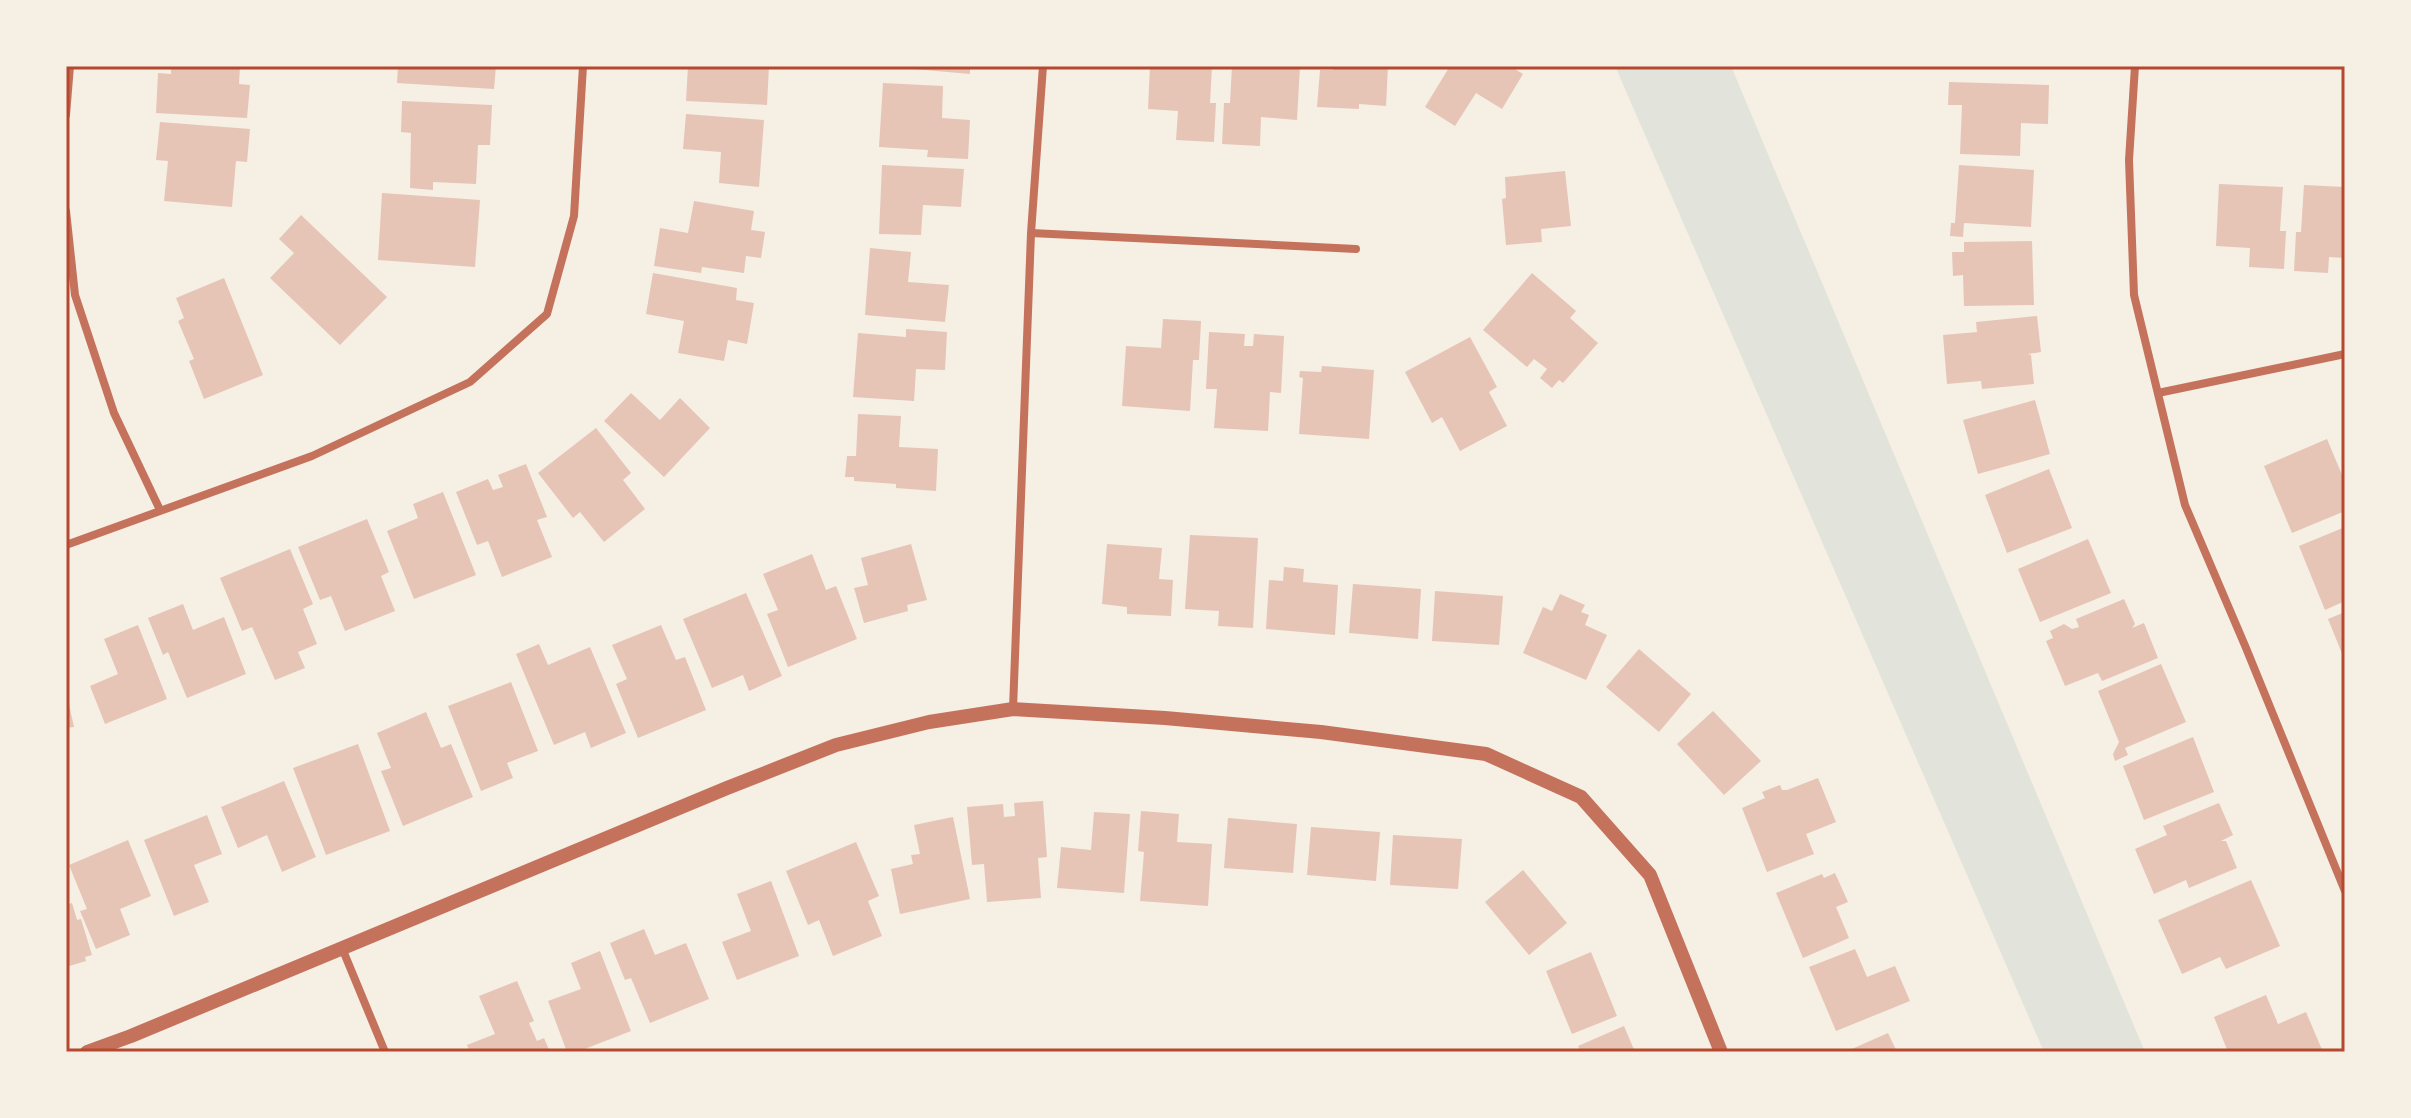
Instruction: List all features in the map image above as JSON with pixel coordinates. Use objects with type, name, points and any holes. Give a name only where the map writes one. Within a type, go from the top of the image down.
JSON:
[{"type":"street","points":[[66,115],[70,66]]},
{"type":"street","points":[[66,545],[312,456],[470,382],[547,314],[574,216],[583,66]]},
{"type":"street","points":[[1013,709],[1031,233],[1043,66]]},
{"type":"street","points":[[2135,66],[2129,160],[2134,295],[2185,505],[2345,891]]},
{"type":"street","points":[[66,211],[75,295],[114,413],[160,510]]},
{"type":"street","points":[[1031,233],[1356,249]]},
{"type":"street","points":[[2158,393],[2345,354]]},
{"type":"street","points":[[87,1052],[836,745],[929,722],[1013,709],[1321,732],[1486,754],[1581,797],[1650,875],[1721,1052]]},
{"type":"street","points":[[342,948],[385,1052]]},
{"type":"shaded area","points":[[1615,66],[1731,66],[2145,1052],[2044,1052]]},
{"type":"building","points":[[171,66],[240,66],[239,84],[250,85],[247,118],[156,113],[158,73],[171,74]]},
{"type":"building","points":[[398,66],[496,66],[494,89],[397,83]]},
{"type":"building","points":[[688,66],[769,66],[767,105],[686,101]]},
{"type":"building","points":[[970,66],[970,74],[902,68]]},
{"type":"building","points":[[1150,66],[1212,66],[1210,103],[1216,103],[1214,142],[1176,140],[1178,111],[1148,109]]},
{"type":"building","points":[[1232,66],[1300,66],[1297,120],[1261,117],[1260,146],[1222,144],[1224,103],[1230,103]]},
{"type":"building","points":[[1334,66],[1388,66],[1386,106],[1359,104],[1359,109],[1317,107],[1320,70],[1333,70]]},
{"type":"building","points":[[1450,66],[1510,66],[1523,74],[1502,109],[1476,93],[1455,126],[1425,107]]},
{"type":"building","points":[[1949,82],[2049,85],[2048,124],[2021,123],[2020,156],[1960,154],[1962,105],[1948,105]]},
{"type":"building","points":[[883,83],[943,86],[942,118],[970,120],[968,159],[927,157],[928,150],[879,147]]},
{"type":"building","points":[[402,101],[492,105],[490,145],[478,145],[476,184],[433,182],[433,190],[410,188],[411,133],[401,132]]},
{"type":"building","points":[[686,114],[764,120],[759,187],[719,183],[721,152],[683,149]]},
{"type":"building","points":[[160,122],[250,129],[247,162],[236,161],[232,207],[164,201],[168,161],[156,160]]},
{"type":"building","points":[[882,165],[964,169],[961,207],[923,205],[921,235],[879,234]]},
{"type":"building","points":[[1959,165],[2034,170],[2031,227],[1964,223],[1963,237],[1950,236],[1951,223],[1955,223]]},
{"type":"building","points":[[1565,171],[1571,226],[1541,229],[1542,242],[1506,245],[1502,199],[1506,198],[1505,177]]},
{"type":"building","points":[[2219,184],[2283,187],[2280,231],[2286,231],[2284,269],[2249,267],[2250,248],[2216,246]]},
{"type":"building","points":[[2304,185],[2345,187],[2345,258],[2329,257],[2328,273],[2294,271],[2296,232],[2301,232]]},
{"type":"building","points":[[382,193],[480,200],[475,267],[378,260]]},
{"type":"building","points":[[694,201],[754,211],[751,230],[765,232],[761,258],[746,256],[744,273],[702,267],[701,273],[654,266],[660,228],[688,233]]},
{"type":"building","points":[[301,215],[387,297],[340,345],[270,278],[294,253],[279,239]]},
{"type":"building","points":[[2032,241],[2034,305],[1964,306],[1963,275],[1953,276],[1952,252],[1964,252],[1964,242]]},
{"type":"building","points":[[870,248],[911,252],[908,282],[949,285],[945,322],[865,315]]},
{"type":"building","points":[[653,273],[737,288],[736,300],[754,303],[747,344],[728,340],[724,361],[678,353],[684,321],[646,314]]},
{"type":"building","points":[[1532,273],[1576,311],[1570,318],[1598,343],[1563,383],[1559,380],[1552,388],[1540,378],[1547,369],[1534,359],[1527,367],[1483,330]]},
{"type":"building","points":[[224,278],[263,375],[204,399],[189,361],[194,359],[178,321],[184,318],[176,298]]},
{"type":"building","points":[[2037,316],[2041,352],[2028,354],[2031,355],[2034,384],[1982,389],[1981,381],[1947,384],[1943,335],[1977,332],[1976,322]]},
{"type":"building","points":[[1163,319],[1201,321],[1199,360],[1193,360],[1190,411],[1122,406],[1126,346],[1161,348]]},
{"type":"building","points":[[906,329],[947,332],[945,370],[916,369],[914,401],[853,397],[858,333],[906,337]]},
{"type":"building","points":[[1209,332],[1245,334],[1244,346],[1253,346],[1254,334],[1284,336],[1281,393],[1270,392],[1268,431],[1214,428],[1217,389],[1206,389]]},
{"type":"building","points":[[1470,337],[1497,387],[1489,392],[1507,426],[1460,451],[1442,417],[1432,423],[1405,372]]},
{"type":"building","points":[[1322,366],[1374,370],[1369,439],[1299,434],[1303,378],[1299,377],[1300,371],[1321,372]]},
{"type":"building","points":[[631,393],[660,420],[680,398],[710,428],[664,477],[604,421]]},
{"type":"building","points":[[2035,400],[2050,454],[1978,474],[1963,420]]},
{"type":"building","points":[[858,414],[901,416],[899,447],[938,449],[936,491],[896,488],[896,484],[854,481],[854,477],[845,477],[847,456],[856,456]]},
{"type":"building","points":[[596,428],[631,473],[623,480],[645,509],[604,542],[580,512],[573,518],[538,473]]},
{"type":"building","points":[[2327,439],[2345,482],[2345,511],[2292,533],[2264,466]]},
{"type":"building","points":[[526,464],[547,517],[537,520],[552,557],[502,577],[488,541],[477,545],[456,492],[488,479],[493,490],[503,487],[498,475]]},
{"type":"building","points":[[2049,469],[2072,528],[2007,553],[1985,495]]},
{"type":"building","points":[[443,492],[476,575],[414,599],[387,531],[418,518],[413,504]]},
{"type":"building","points":[[367,519],[389,572],[381,576],[395,611],[345,631],[331,596],[320,600],[298,547]]},
{"type":"building","points":[[2345,527],[2345,601],[2325,610],[2299,546]]},
{"type":"building","points":[[1190,535],[1258,538],[1253,628],[1218,626],[1219,611],[1185,609]]},
{"type":"building","points":[[2088,539],[2111,593],[2040,622],[2018,569]]},
{"type":"building","points":[[911,544],[927,600],[907,605],[908,611],[864,623],[854,588],[868,585],[861,558]]},
{"type":"building","points":[[1107,544],[1162,548],[1159,579],[1173,580],[1171,616],[1127,614],[1127,607],[1102,604]]},
{"type":"building","points":[[290,549],[313,604],[303,609],[317,644],[298,652],[305,668],[275,680],[252,627],[242,631],[220,578]]},
{"type":"building","points":[[812,554],[826,590],[836,586],[857,639],[788,667],[767,614],[778,610],[763,574]]},
{"type":"building","points":[[1284,567],[1304,569],[1303,582],[1338,585],[1335,635],[1266,629],[1269,580],[1283,581]]},
{"type":"building","points":[[1353,584],[1421,589],[1418,639],[1349,633]]},
{"type":"building","points":[[1435,591],[1503,596],[1499,645],[1432,641]]},
{"type":"building","points":[[746,593],[782,676],[749,691],[743,675],[712,688],[683,619]]},
{"type":"building","points":[[1560,594],[1585,605],[1581,612],[1589,615],[1585,625],[1607,635],[1586,680],[1523,653],[1543,607],[1552,611]]},
{"type":"building","points":[[2124,599],[2135,624],[2132,628],[2144,623],[2158,658],[2102,681],[2098,673],[2065,686],[2046,641],[2053,638],[2050,631],[2064,624],[2072,629],[2079,627],[2076,619]]},
{"type":"building","points":[[183,604],[193,630],[224,617],[246,674],[187,698],[168,652],[163,655],[148,618]]},
{"type":"building","points":[[2345,612],[2345,661],[2328,619]]},
{"type":"building","points":[[138,625],[167,699],[105,724],[90,686],[118,674],[104,639]]},
{"type":"building","points":[[661,625],[676,660],[685,657],[706,710],[638,738],[616,684],[627,679],[612,645]]},
{"type":"building","points":[[539,644],[548,665],[590,647],[626,733],[591,748],[585,732],[554,745],[516,654]]},
{"type":"building","points":[[1639,649],[1691,694],[1659,732],[1606,687]]},
{"type":"building","points":[[2161,664],[2186,722],[2125,748],[2128,755],[2115,761],[2113,754],[2119,742],[2098,691]]},
{"type":"building","points":[[511,682],[538,751],[507,763],[513,778],[481,791],[448,706]]},
{"type":"building","points":[[66,691],[74,727],[66,728]]},
{"type":"building","points":[[1713,711],[1761,761],[1724,795],[1677,744]]},
{"type":"building","points":[[426,712],[441,748],[451,744],[473,797],[403,826],[381,771],[391,768],[377,733]]},
{"type":"building","points":[[2193,737],[2214,792],[2144,820],[2123,766]]},
{"type":"building","points":[[358,744],[390,831],[326,855],[293,768]]},
{"type":"building","points":[[1818,778],[1836,822],[1806,834],[1814,854],[1767,872],[1742,808],[1765,798],[1762,792],[1780,785],[1782,790],[1787,790]]},
{"type":"building","points":[[284,781],[316,857],[282,872],[267,835],[238,848],[221,807]]},
{"type":"building","points":[[1043,801],[1047,857],[1038,858],[1041,898],[987,902],[984,864],[972,865],[967,807],[1003,804],[1004,817],[1015,816],[1014,803]]},
{"type":"building","points":[[2219,803],[2233,835],[2221,841],[2226,841],[2237,868],[2189,888],[2186,880],[2154,894],[2135,849],[2167,835],[2163,826]]},
{"type":"building","points":[[1141,811],[1179,814],[1177,842],[1212,844],[1208,906],[1140,901],[1144,852],[1138,851]]},
{"type":"building","points":[[1094,812],[1130,814],[1124,893],[1057,888],[1061,847],[1091,850]]},
{"type":"building","points":[[207,815],[222,854],[194,865],[209,902],[174,916],[144,840]]},
{"type":"building","points":[[953,817],[970,899],[900,914],[891,869],[913,864],[911,855],[920,854],[914,825]]},
{"type":"building","points":[[1228,818],[1297,824],[1293,873],[1224,868]]},
{"type":"building","points":[[1311,827],[1380,832],[1376,881],[1307,875]]},
{"type":"building","points":[[1393,835],[1462,839],[1458,889],[1390,885]]},
{"type":"building","points":[[128,840],[151,896],[120,909],[130,935],[96,949],[80,911],[87,909],[69,865]]},
{"type":"building","points":[[856,842],[879,896],[868,901],[882,936],[833,956],[819,920],[808,925],[786,871]]},
{"type":"building","points":[[1523,870],[1567,923],[1529,955],[1485,902]]},
{"type":"building","points":[[1835,873],[1848,902],[1836,907],[1849,938],[1803,958],[1776,893],[1822,874],[1824,878]]},
{"type":"building","points":[[2251,880],[2280,946],[2226,969],[2220,957],[2182,974],[2158,920]]},
{"type":"building","points":[[771,881],[799,956],[737,980],[722,942],[751,931],[737,894]]},
{"type":"building","points":[[72,903],[77,920],[81,919],[92,955],[85,957],[86,961],[66,967],[66,905]]},
{"type":"building","points":[[644,929],[655,955],[686,943],[709,999],[650,1023],[631,978],[625,980],[610,943]]},
{"type":"building","points":[[1855,949],[1867,977],[1895,966],[1910,1001],[1836,1031],[1809,967]]},
{"type":"building","points":[[600,951],[631,1031],[577,1052],[567,1052],[548,1001],[581,989],[571,963]]},
{"type":"building","points":[[1591,952],[1617,1016],[1572,1034],[1546,971]]},
{"type":"building","points":[[517,981],[534,1021],[529,1023],[537,1041],[544,1038],[550,1052],[470,1052],[467,1045],[495,1034],[479,996]]},
{"type":"building","points":[[2266,995],[2278,1024],[2306,1012],[2323,1052],[2228,1052],[2214,1017]]},
{"type":"building","points":[[1624,1026],[1635,1052],[1581,1052],[1578,1046]]},
{"type":"building","points":[[1888,1033],[1897,1052],[1845,1052]]}]
